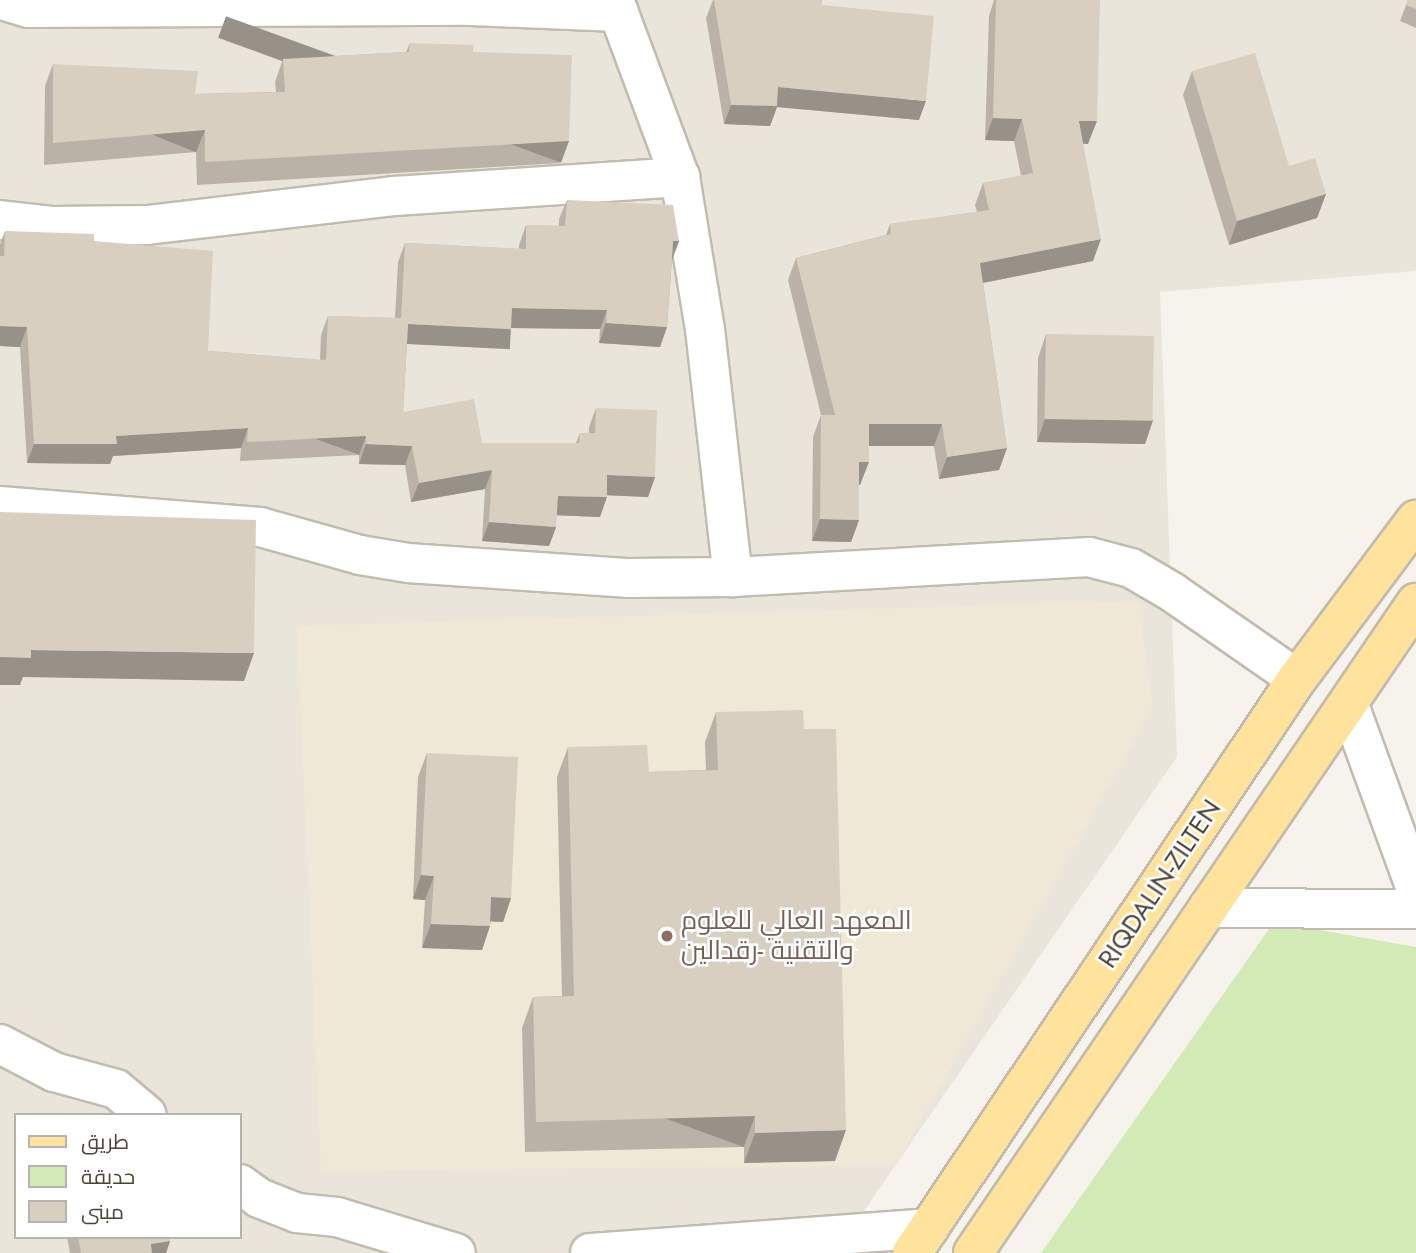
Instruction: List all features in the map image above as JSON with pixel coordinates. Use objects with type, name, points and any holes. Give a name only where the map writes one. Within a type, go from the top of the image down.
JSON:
[{"type":"main road","name":"RIQDALIN-ZILTEN","points":[[921,1241],[1297,679],[1416,520]]},
{"type":"main road","name":"RIQDALIN-ZILTEN","points":[[973,1253],[1416,603]]},
{"type":"street","points":[[2,0],[28,8],[259,5],[616,6],[680,177],[705,329],[733,577]]},
{"type":"street","points":[[0,220],[52,226],[147,225],[395,195],[680,177]]},
{"type":"street","points":[[0,506],[260,527],[360,555],[488,571],[629,578],[733,577],[1089,557],[1131,568],[1162,586],[1297,679]]},
{"type":"street","points":[[1349,705],[1416,889]]},
{"type":"street","points":[[1208,908],[1416,909]]},
{"type":"street","points":[[0,1044],[54,1072],[116,1089],[146,1113]]},
{"type":"street","points":[[242,1185],[259,1198],[297,1213],[337,1217],[456,1253]]},
{"type":"street","points":[[590,1253],[921,1241]]},
{"type":"shaded area","points":[[0,0],[1416,0],[1416,271],[1160,292],[1177,757],[835,1253],[0,1253]]},
{"type":"shaded area","name":"المعهد العالي للعلوم والتقنية -رقدالين","points":[[1138,601],[1153,707],[896,1165],[321,1171],[297,626]]},
{"type":"green space","points":[[1274,922],[1416,947],[1416,1253],[1041,1253]]},
{"type":"building","points":[[714,0],[822,0],[822,5],[934,16],[926,101],[778,87],[777,106],[731,105]]},
{"type":"building","points":[[996,0],[1100,0],[1097,121],[1079,121],[1101,239],[980,263],[1007,448],[947,457],[942,424],[869,424],[869,462],[859,462],[859,520],[820,519],[821,415],[835,415],[796,258],[891,234],[890,224],[989,210],[983,183],[1033,173],[1022,119],[993,118]]},
{"type":"building","points":[[1408,0],[1416,0],[1416,9],[1406,5]]},
{"type":"building","points":[[410,43],[473,45],[473,52],[572,55],[569,141],[205,162],[205,130],[53,143],[53,64],[198,71],[195,94],[285,92],[283,59],[409,52]]},
{"type":"building","points":[[1255,53],[1289,166],[1315,158],[1326,194],[1237,221],[1192,71]]},
{"type":"building","points":[[567,200],[673,205],[679,241],[673,241],[667,327],[606,323],[607,310],[512,308],[511,329],[408,324],[403,412],[474,399],[482,443],[579,443],[580,433],[595,433],[596,408],[657,410],[655,477],[607,475],[607,497],[558,496],[556,527],[489,522],[492,470],[419,483],[412,446],[366,444],[366,436],[247,442],[248,428],[116,436],[117,444],[34,444],[27,327],[0,326],[0,256],[4,256],[5,231],[94,234],[94,241],[213,251],[208,351],[326,360],[328,316],[401,318],[405,243],[526,249],[526,225],[565,226]]},
{"type":"building","points":[[1046,334],[1154,336],[1153,421],[1045,419]]},
{"type":"building","points":[[0,512],[256,520],[254,653],[31,650],[31,658],[0,657]]},
{"type":"building","points":[[803,710],[804,729],[836,729],[846,1130],[755,1133],[755,1116],[536,1122],[533,997],[574,996],[568,747],[647,745],[649,772],[718,770],[716,712]]},
{"type":"building","points":[[427,753],[518,757],[511,898],[491,897],[490,926],[431,924],[434,876],[421,875]]},
{"type":"building","points":[[78,1239],[170,1241],[151,1244],[152,1253],[81,1253]]},
{"type":"place","name":"المعهد العالي للعلوم والتقنية -رقدالين","points":[[667,936]]}]
